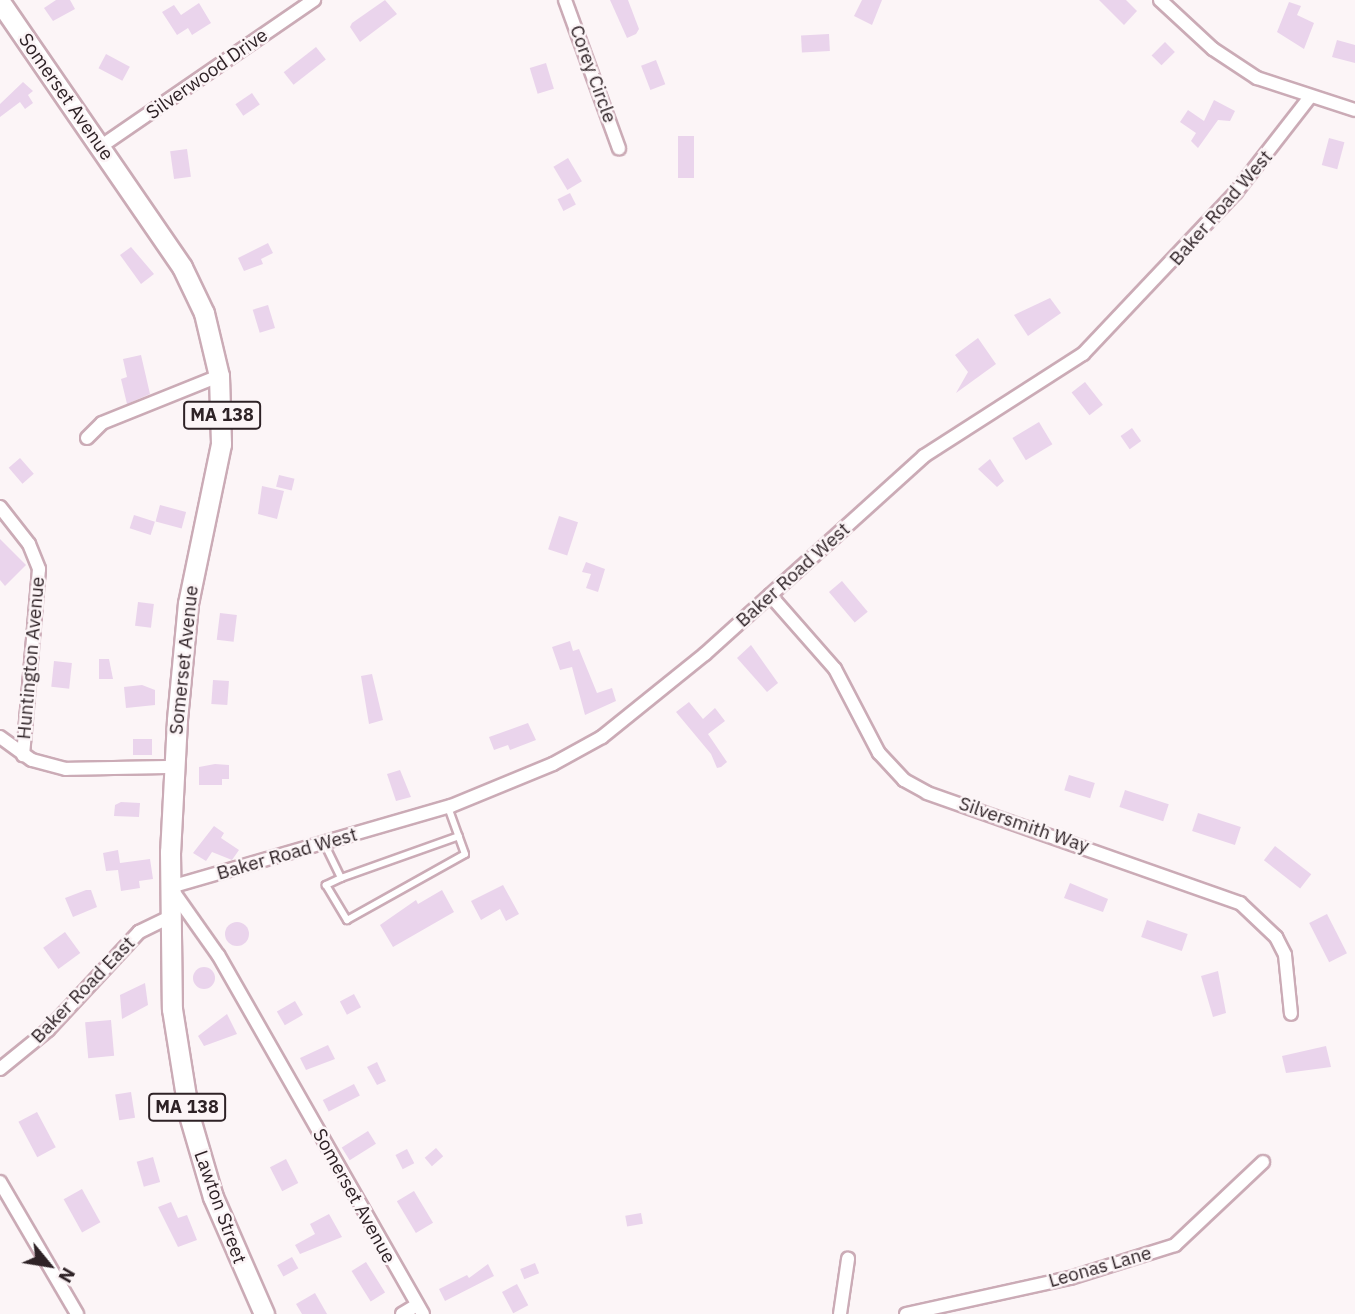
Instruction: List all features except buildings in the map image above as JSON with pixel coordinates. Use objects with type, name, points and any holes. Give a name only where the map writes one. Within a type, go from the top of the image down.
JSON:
[{"type":"main road","name":"Somerset Avenue","points":[[0,2],[193,288],[210,332],[219,376],[221,444],[188,603],[174,767],[170,887]]},
{"type":"main road","name":"Lawton Street","points":[[170,887],[172,1009],[189,1115],[213,1197],[264,1314]]},
{"type":"street","name":"Silverwood Drive","points":[[100,147],[314,0]]},
{"type":"street","name":"Corey Circle","points":[[565,0],[619,148]]},
{"type":"street","points":[[1160,0],[1228,61],[1257,78],[1355,110]]},
{"type":"street","name":"Baker Road West","points":[[170,887],[448,807],[553,764],[603,737],[651,701],[923,456],[1053,376],[1101,338],[1236,192],[1310,97]]},
{"type":"street","points":[[87,438],[102,423],[219,376]]},
{"type":"street","name":"Huntington Avenue","points":[[0,507],[37,561],[23,755]]},
{"type":"street","name":"Silversmith Way","points":[[770,595],[835,669],[879,753],[904,780],[928,793],[1240,903],[1276,937],[1285,955],[1291,1014]]},
{"type":"street","points":[[0,737],[23,755],[46,765],[77,770],[174,767]]},
{"type":"street","name":"Somerset Avenue","points":[[170,887],[218,955],[420,1310]]},
{"type":"street","name":"Baker Road East","points":[[0,1069],[48,1030],[139,932],[170,917]]},
{"type":"street","name":"Leonas Lane","points":[[906,1314],[1070,1278],[1175,1245],[1263,1162]]},
{"type":"street","points":[[0,1182],[78,1314]]},
{"type":"street","points":[[840,1314],[848,1259]]},
{"type":"street","points":[[402,1314],[420,1310]]},
{"type":"lane","points":[[448,807],[459,836],[465,853],[347,920],[326,885],[459,836]]},
{"type":"lane","points":[[324,843],[341,878]]}]
